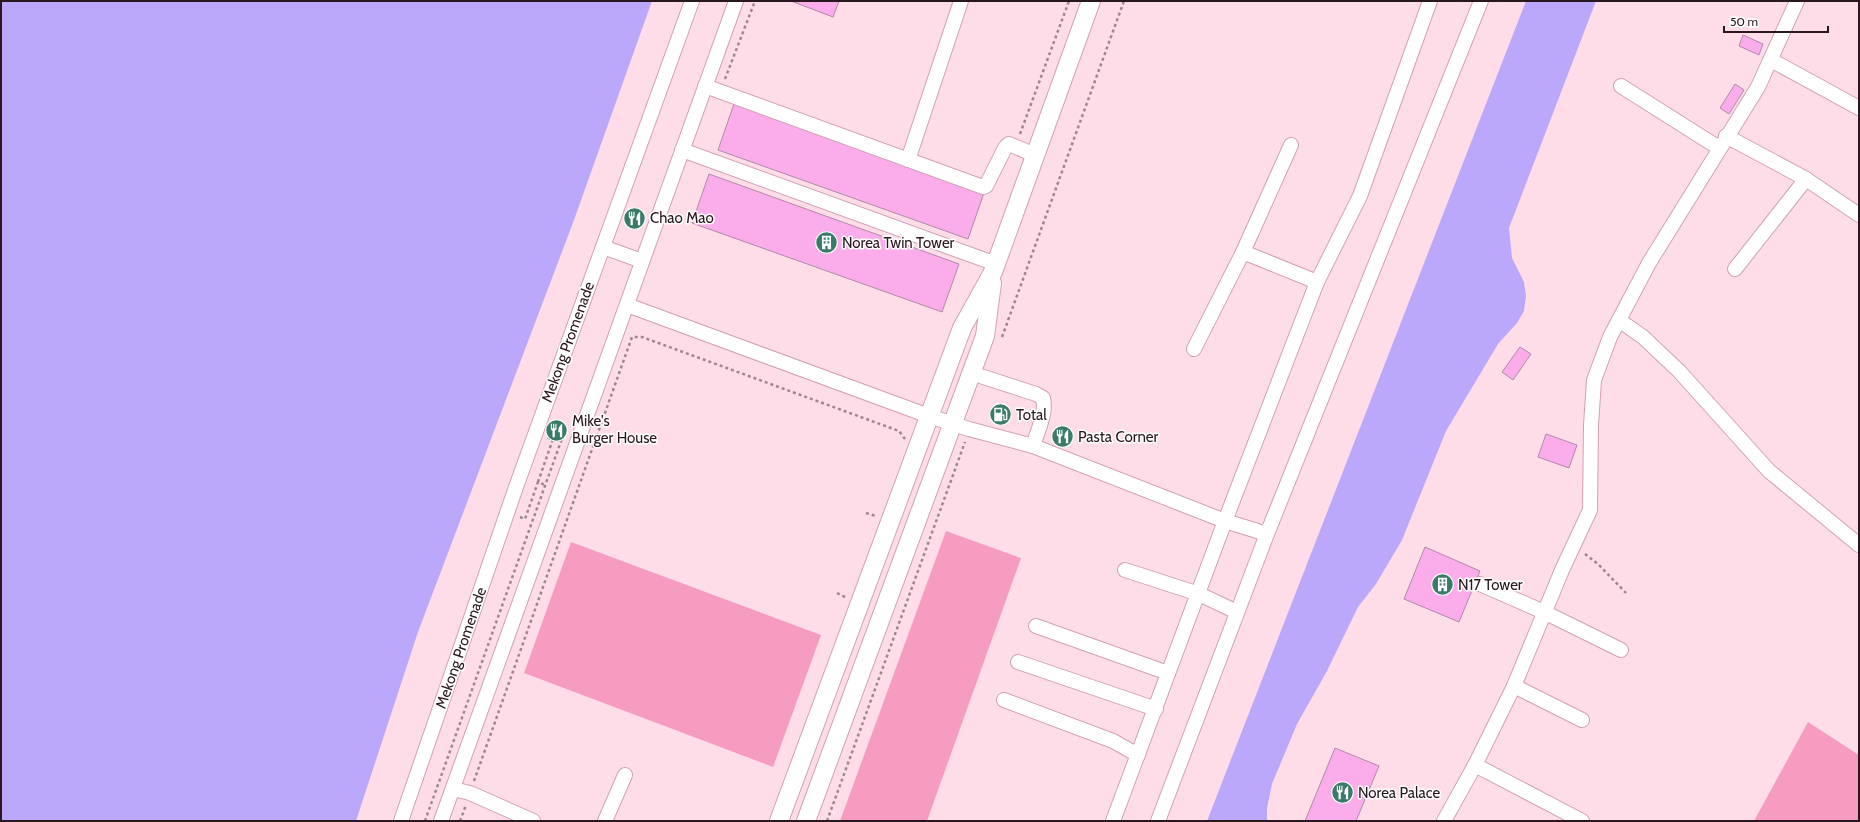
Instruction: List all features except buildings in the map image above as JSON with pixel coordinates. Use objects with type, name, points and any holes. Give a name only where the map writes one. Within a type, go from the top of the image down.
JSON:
[{"type":"main road","points":[[779,821],[962,328],[994,268],[1091,1]]},
{"type":"main road","points":[[806,821],[985,336],[994,268]]},
{"type":"street","name":"Mekong Promenade","points":[[401,821],[526,459],[692,1]]},
{"type":"street","points":[[442,821],[704,86],[736,1]]},
{"type":"street","points":[[908,160],[961,1]]},
{"type":"street","points":[[1113,821],[1199,594],[1225,520],[1317,282],[1360,196],[1430,1]]},
{"type":"street","points":[[1158,821],[1267,534],[1481,1]]},
{"type":"street","points":[[1444,821],[1475,765],[1514,686],[1544,612],[1590,510],[1591,425],[1594,380],[1610,337],[1649,263],[1722,142],[1758,87],[1797,1]]},
{"type":"street","points":[[1771,60],[1859,108]]},
{"type":"street","points":[[704,86],[983,187],[986,186],[1005,148],[1009,144],[1035,155]]},
{"type":"street","points":[[1621,86],[1722,142],[1806,179],[1859,215]]},
{"type":"street","points":[[1194,349],[1243,252],[1291,145]]},
{"type":"street","points":[[682,150],[994,268]]},
{"type":"street","points":[[1735,269],[1806,179]]},
{"type":"street","points":[[603,247],[642,261]]},
{"type":"street","points":[[1243,252],[1317,282]]},
{"type":"street","points":[[627,305],[929,416],[969,429],[1033,446],[1225,520],[1267,534]]},
{"type":"street","points":[[1619,320],[1643,337],[1679,370],[1769,471],[1859,545]]},
{"type":"street","points":[[971,373],[1044,398],[1045,404],[1033,446]]},
{"type":"street","points":[[1125,570],[1199,594],[1237,612]]},
{"type":"street","points":[[1480,584],[1544,612],[1621,650]]},
{"type":"street","points":[[1036,626],[1168,673]]},
{"type":"street","points":[[1018,662],[1156,709]]},
{"type":"street","points":[[1514,686],[1582,720]]},
{"type":"street","points":[[1004,700],[1113,741],[1138,755]]},
{"type":"street","points":[[1475,765],[1582,821]]},
{"type":"street","points":[[605,821],[625,774]]},
{"type":"street","points":[[453,789],[470,793],[533,821]]},
{"type":"path","points":[[721,92],[754,1]]},
{"type":"path","points":[[1015,147],[1069,1]]},
{"type":"path","points":[[1000,341],[1124,1]]},
{"type":"path","points":[[460,821],[632,337],[642,337],[899,431]]},
{"type":"path","points":[[827,821],[969,429]]},
{"type":"path","points":[[522,511],[520,517],[525,519],[553,439],[549,438],[540,464],[526,459]]},
{"type":"path","points":[[538,482],[545,485]]},
{"type":"path","points":[[866,512],[878,517]]},
{"type":"path","points":[[1574,546],[1598,564],[1626,593]]},
{"type":"path","points":[[837,593],[847,598]]},
{"type":"shaded area","points":[[1,1],[652,1],[574,220],[418,632],[356,821],[1,821]]},
{"type":"shaded area","points":[[1526,1],[1596,1],[1509,228],[1512,258],[1524,282],[1526,296],[1524,311],[1517,323],[1498,344],[1446,431],[1402,540],[1376,584],[1358,607],[1327,671],[1297,724],[1272,784],[1267,808],[1267,821],[1207,821]]},
{"type":"shaded area","points":[[946,531],[1021,558],[927,821],[840,821]]},
{"type":"shaded area","points":[[571,542],[821,635],[773,767],[524,673]]},
{"type":"shaded area","points":[[1808,722],[1859,755],[1859,821],[1754,821]]},
{"type":"place","name":"Chao Mao","points":[[634,218]]},
{"type":"place","name":"Norea Twin Tower","points":[[826,243]]},
{"type":"place","name":"Total","points":[[1000,415]]},
{"type":"place","name":"Mike's Burger House","points":[[556,430]]},
{"type":"place","name":"Pasta Corner","points":[[1063,437]]},
{"type":"place","name":"N17 Tower","points":[[1442,585]]},
{"type":"place","name":"Norea Palace","points":[[1342,793]]}]
